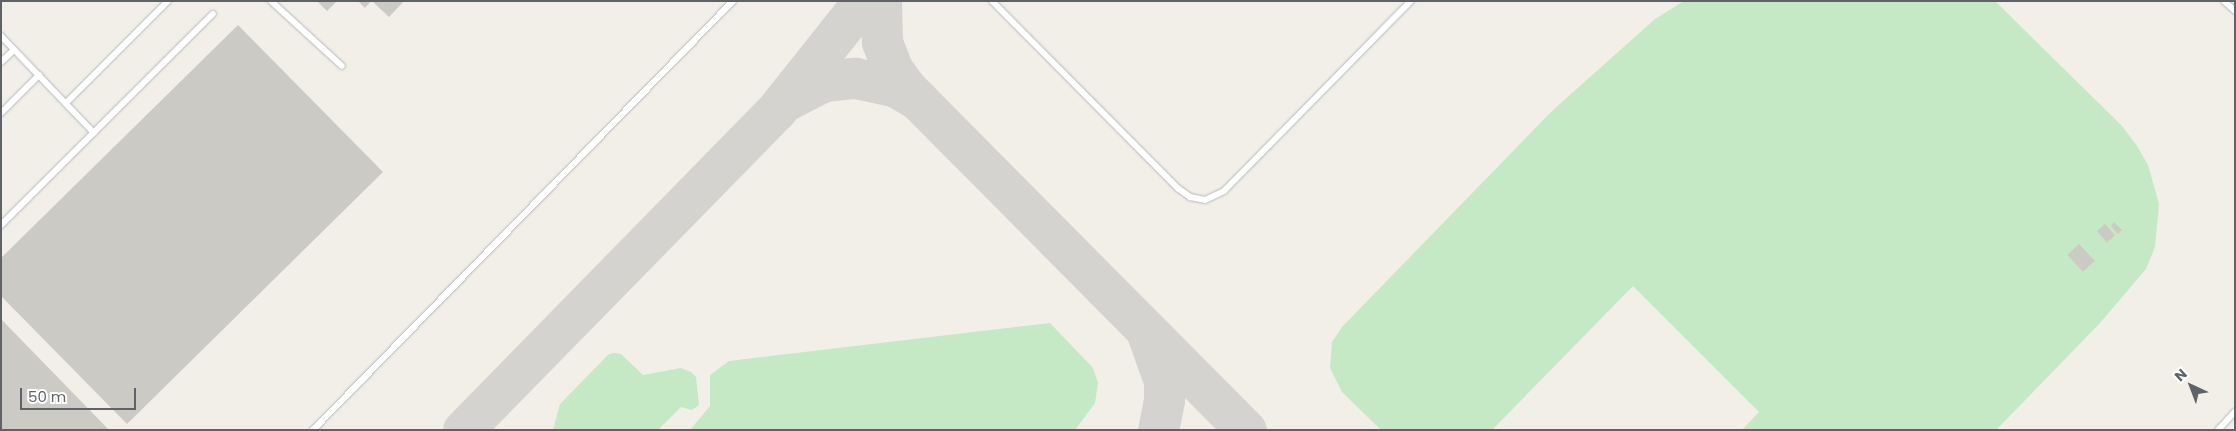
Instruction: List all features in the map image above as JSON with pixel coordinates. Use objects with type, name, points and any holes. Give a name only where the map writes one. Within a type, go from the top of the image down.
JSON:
[{"type":"lane","points":[[66,103],[168,1]]},
{"type":"lane","points":[[271,1],[342,66]]},
{"type":"lane","points":[[313,430],[733,1]]},
{"type":"lane","points":[[992,1],[1179,189],[1190,197],[1204,200],[1224,191],[1410,1]]},
{"type":"lane","points":[[2224,1],[2235,11]]},
{"type":"lane","points":[[1,225],[214,14]]},
{"type":"lane","points":[[1,36],[94,133]]},
{"type":"lane","points":[[1,62],[14,50]]},
{"type":"lane","points":[[1,114],[39,75]]},
{"type":"lane","points":[[2218,430],[2235,412]]},
{"type":"green space","points":[[1684,1],[1995,1],[2122,126],[2148,165],[2159,204],[2155,247],[2146,269],[2100,323],[1996,430],[1742,430],[1759,412],[1633,286],[1492,430],[1381,430],[1342,392],[1330,368],[1332,342],[1342,327],[1552,111],[1655,19]]},
{"type":"green space","points":[[1050,323],[1093,368],[1098,383],[1095,403],[1075,430],[690,430],[710,406],[710,375],[729,361]]},
{"type":"green space","points":[[609,354],[621,354],[643,375],[681,368],[691,372],[696,377],[699,405],[692,410],[681,407],[658,430],[553,430],[560,404]]},
{"type":"building","points":[[317,1],[337,1],[327,11]]},
{"type":"building","points":[[358,1],[371,1],[365,8]]},
{"type":"building","points":[[372,1],[404,1],[389,17]]},
{"type":"building","points":[[238,25],[383,172],[127,424],[1,296],[1,258]]},
{"type":"building","points":[[2114,222],[2122,230],[2118,234],[2111,226]]},
{"type":"building","points":[[2105,224],[2115,235],[2107,243],[2097,231]]},
{"type":"building","points":[[2079,244],[2095,261],[2083,272],[2067,255]]},
{"type":"building","points":[[1,319],[109,430],[1,430]]},
{"type":"taxiway","points":[[463,430],[778,108],[863,1]]},
{"type":"taxiway","points":[[881,1],[882,42],[893,70],[907,89],[1246,430]]},
{"type":"taxiway","points":[[787,100],[824,81],[855,78],[894,86],[918,100]]},
{"type":"taxiway","points":[[1148,336],[1164,381],[1164,400],[1158,430]]}]
